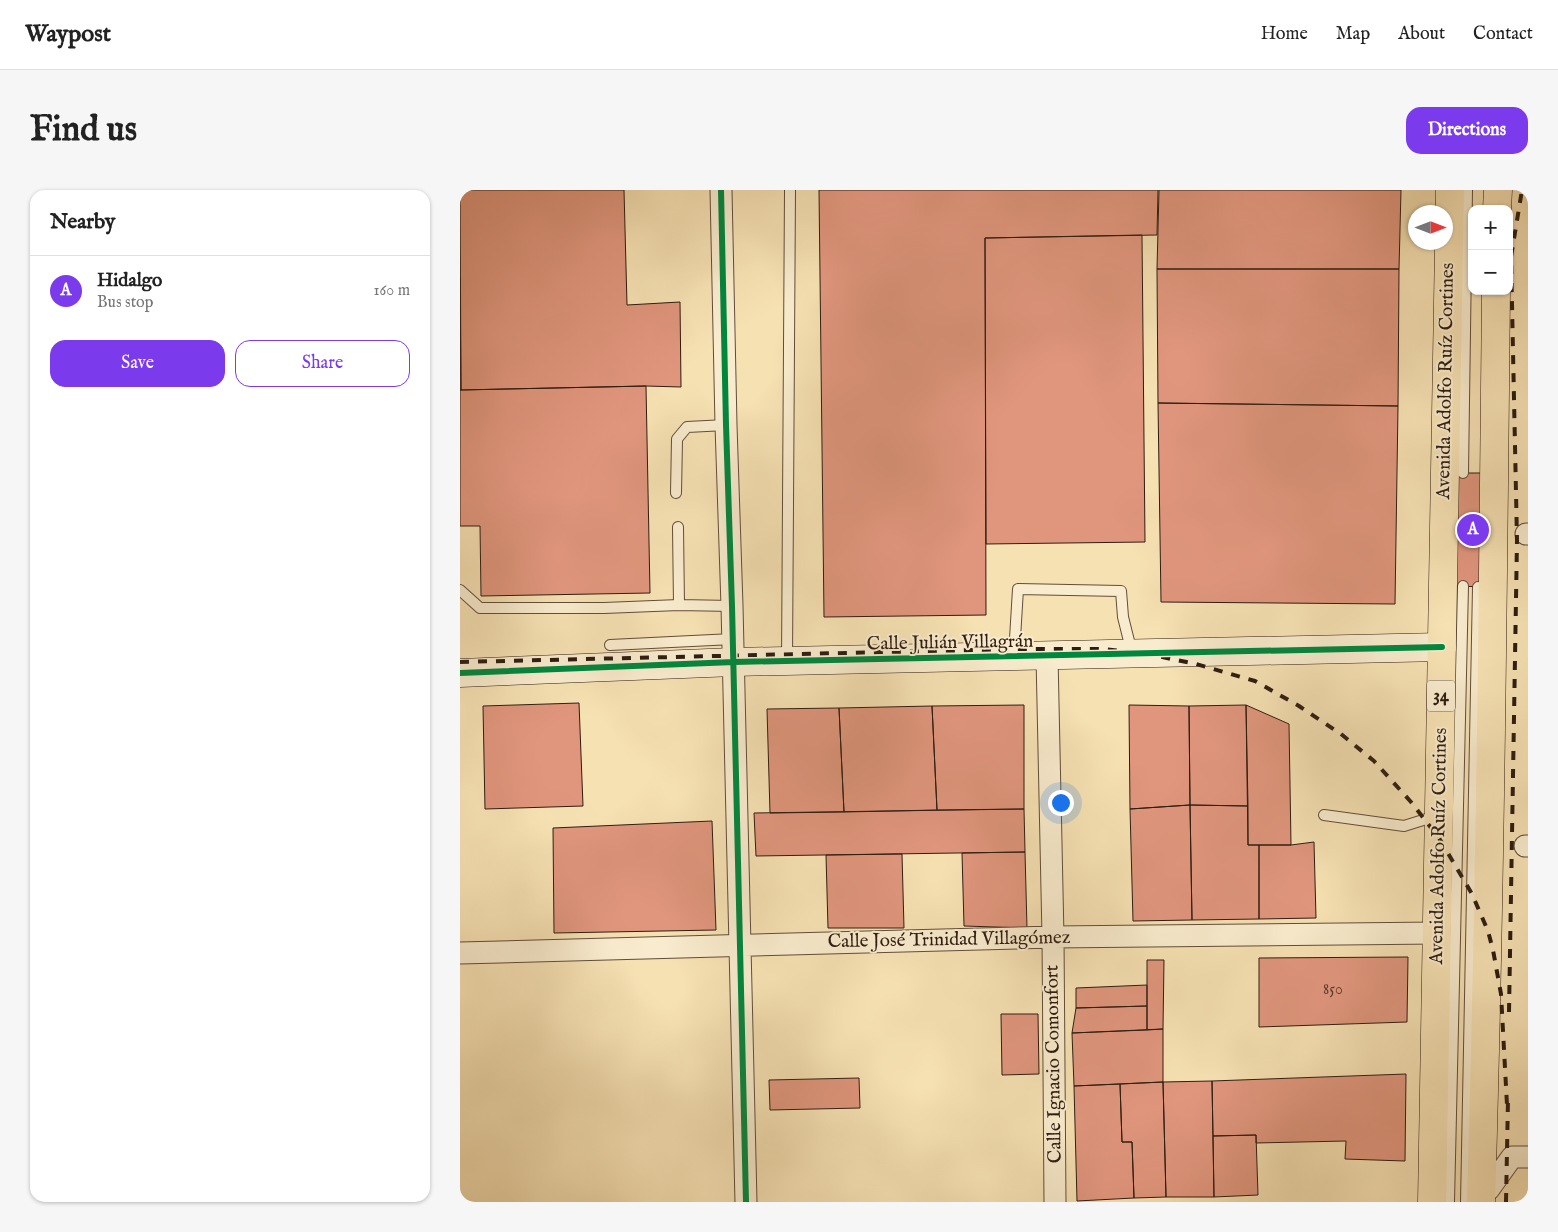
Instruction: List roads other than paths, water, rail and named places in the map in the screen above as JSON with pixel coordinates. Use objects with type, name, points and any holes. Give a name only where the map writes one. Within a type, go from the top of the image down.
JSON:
[{"type":"main road","name":"Avenida Adolfo Ruíz Cortines","points":[[1432,1202],[1450,190]]},
{"type":"main road","points":[[1497,205],[1498,190]]},
{"type":"main road","points":[[1481,1199],[1488,941],[1496,295]]},
{"type":"street","points":[[721,190],[746,1202]]},
{"type":"street","name":"Calle Julián Villagrán","points":[[460,673],[733,651],[787,661],[1442,647]]},
{"type":"street","name":"Calle Ignacio Comonfort","points":[[1047,656],[1056,1202]]},
{"type":"street","name":"Calle José Trinidad Villagómez","points":[[460,953],[1053,937],[1437,933]]},
{"type":"street","points":[[1481,1199],[1512,1157],[1528,1157]]},
{"type":"lane","points":[[787,661],[790,190]]},
{"type":"lane","points":[[1463,473],[1467,190]]},
{"type":"lane","points":[[676,493],[678,439],[687,427],[726,425]]},
{"type":"lane","points":[[678,528],[679,605]]},
{"type":"lane","points":[[1449,1202],[1463,586]]},
{"type":"lane","points":[[1478,586],[1481,1199]]},
{"type":"lane","points":[[1014,656],[1018,589],[1121,591],[1123,617],[1133,654]]},
{"type":"lane","points":[[460,590],[480,608],[732,606]]},
{"type":"lane","points":[[610,645],[733,651]]},
{"type":"lane","points":[[1324,815],[1404,826],[1439,815]]},
{"type":"railway","points":[[1509,1012],[1517,540],[1511,257],[1522,190]]},
{"type":"railway","points":[[460,662],[1014,649],[1103,649],[1147,654],[1196,664],[1255,681],[1299,706],[1341,734],[1374,761],[1411,802],[1439,838],[1472,894],[1488,931],[1493,950],[1501,994],[1507,1105]]},
{"type":"railway","points":[[1506,1202],[1508,1100]]},
{"type":"place","name":"Hidalgo","points":[[1473,530]]}]
